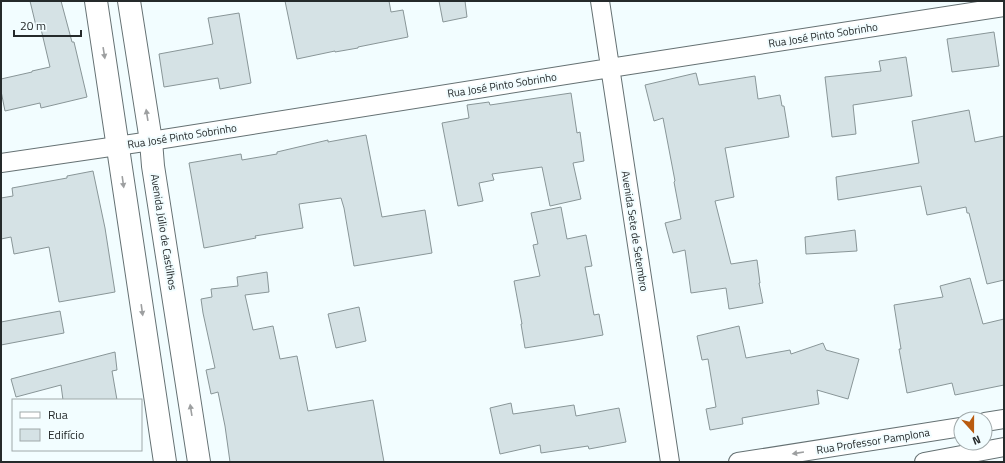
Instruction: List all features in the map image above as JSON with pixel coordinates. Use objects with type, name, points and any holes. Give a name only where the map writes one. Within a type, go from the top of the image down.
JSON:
[{"type":"street","points":[[96,1],[164,454],[196,439]]},
{"type":"street","name":"Avenida Júlio de Castilhos","points":[[129,1],[199,462]]},
{"type":"street","name":"Avenida Sete de Setembro","points":[[600,1],[670,462]]},
{"type":"street","name":"Rua José Pinto Sobrinho","points":[[1,163],[151,141],[1004,7]]},
{"type":"street","points":[[993,421],[1004,419]]},
{"type":"street","name":"Rua Professor Pamplona","points":[[738,462],[953,428]]},
{"type":"street","points":[[923,433],[926,462],[1004,447]]},
{"type":"building","points":[[30,1],[61,1],[72,42],[74,42],[87,97],[41,108],[40,103],[5,111],[1,91],[1,79],[50,67],[41,29],[37,30]]},
{"type":"building","points":[[285,1],[389,1],[391,12],[403,10],[408,37],[297,59]]},
{"type":"building","points":[[439,1],[465,1],[467,17],[443,22]]},
{"type":"building","points":[[239,13],[251,83],[220,89],[218,78],[164,87],[159,54],[213,44],[208,18]]},
{"type":"building","points":[[994,32],[999,66],[952,72],[947,39]]},
{"type":"building","points":[[906,57],[912,96],[853,105],[856,134],[832,137],[825,77],[881,71],[879,61]]},
{"type":"building","points":[[696,73],[699,85],[755,76],[758,99],[780,95],[782,106],[784,106],[789,137],[725,148],[734,197],[715,201],[731,264],[757,260],[763,303],[729,309],[726,288],[691,293],[685,250],[673,253],[665,223],[681,219],[675,181],[663,118],[654,121],[645,85]]},
{"type":"building","points":[[571,93],[577,133],[580,132],[584,161],[573,163],[581,199],[550,206],[542,167],[492,174],[494,180],[479,183],[483,201],[458,206],[442,123],[469,118],[467,105],[489,102],[490,105]]},
{"type":"building","points":[[969,110],[975,142],[1004,136],[1004,280],[987,284],[969,213],[967,213],[966,207],[927,215],[921,186],[838,200],[836,177],[919,163],[912,121]]},
{"type":"building","points":[[366,135],[382,217],[425,210],[432,253],[354,266],[341,198],[299,204],[303,228],[255,236],[256,238],[204,248],[189,163],[241,154],[242,160],[277,154],[277,152],[328,140],[328,142]]},
{"type":"building","points":[[93,171],[105,228],[115,292],[59,302],[49,247],[14,254],[11,237],[1,239],[1,198],[13,196],[12,188],[67,178],[67,176]]},
{"type":"building","points":[[561,207],[567,239],[586,235],[592,266],[585,267],[594,315],[599,314],[603,335],[525,348],[514,281],[540,276],[533,245],[538,244],[531,213]]},
{"type":"building","points":[[855,230],[857,251],[806,254],[805,237]]},
{"type":"building","points":[[267,272],[269,292],[245,295],[253,330],[273,326],[280,359],[297,356],[308,411],[373,400],[384,462],[230,462],[218,392],[211,394],[206,370],[215,368],[201,299],[212,297],[211,289],[238,286],[237,277]]},
{"type":"building","points":[[970,278],[983,324],[1004,319],[1004,385],[955,395],[952,383],[907,393],[899,349],[901,349],[894,305],[943,297],[940,286]]},
{"type":"building","points":[[359,307],[366,341],[336,348],[328,314]]},
{"type":"building","points":[[60,311],[64,333],[1,345],[1,322]]},
{"type":"building","points":[[739,326],[746,358],[790,350],[791,354],[823,343],[826,350],[859,359],[848,399],[817,390],[819,404],[742,418],[743,424],[710,430],[706,409],[716,407],[708,359],[702,360],[697,336]]},
{"type":"building","points":[[115,352],[117,370],[112,371],[117,399],[63,399],[61,385],[16,397],[11,379]]},
{"type":"building","points":[[511,403],[513,414],[574,405],[576,416],[619,408],[626,442],[589,449],[588,446],[541,453],[540,445],[500,454],[490,408]]}]
